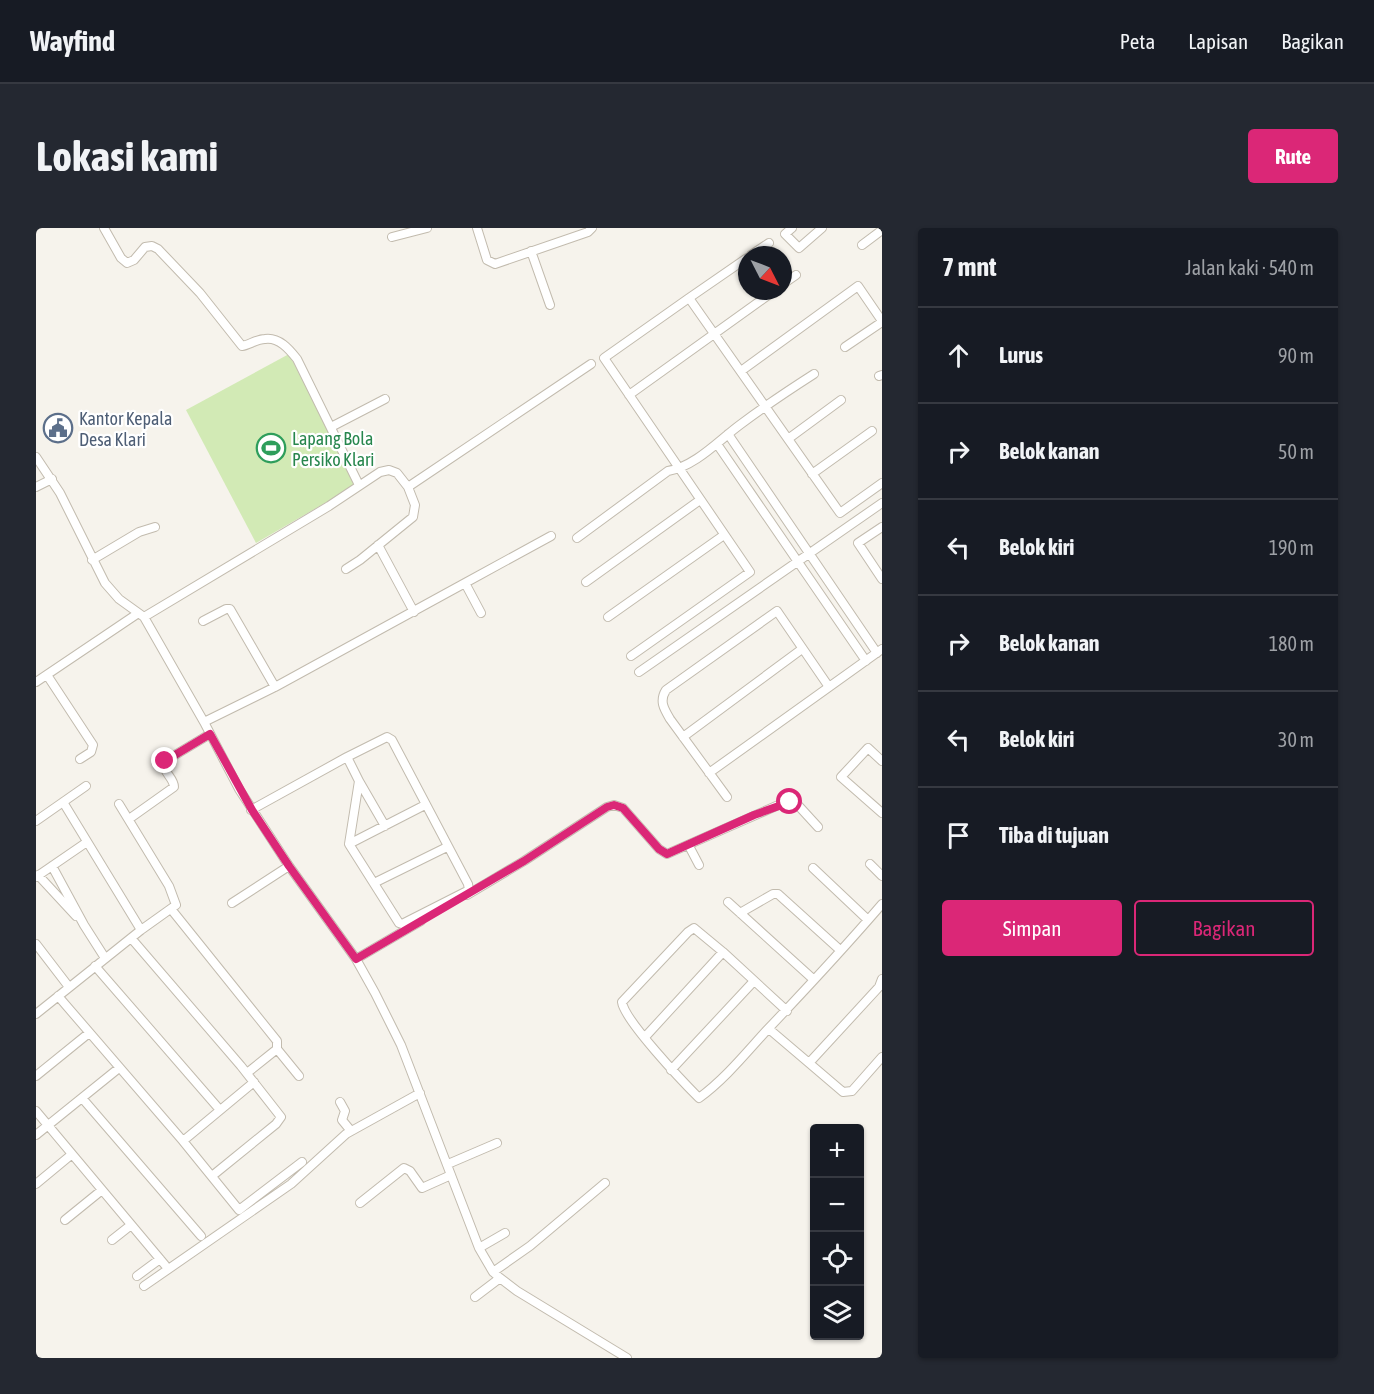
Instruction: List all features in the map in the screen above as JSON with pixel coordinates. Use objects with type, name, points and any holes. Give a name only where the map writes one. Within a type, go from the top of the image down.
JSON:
[{"type":"street","points":[[104,228],[121,258],[127,262],[134,260],[145,247],[152,246],[158,249],[200,293],[242,346],[266,338],[277,340],[288,348],[297,358],[359,485]]},
{"type":"street","points":[[392,237],[427,228]]},
{"type":"street","points":[[477,228],[487,260],[491,263],[531,252],[588,232],[592,228]]},
{"type":"street","points":[[792,228],[785,234],[799,248],[822,228]]},
{"type":"street","points":[[862,245],[880,235]]},
{"type":"street","points":[[764,246],[769,243]]},
{"type":"street","points":[[531,252],[550,305]]},
{"type":"street","points":[[631,656],[750,572],[604,358],[738,264]]},
{"type":"street","points":[[792,278],[796,275]]},
{"type":"street","points":[[741,371],[858,286],[882,321],[845,347]]},
{"type":"street","points":[[689,298],[840,513],[882,483]]},
{"type":"street","points":[[629,395],[761,300]]},
{"type":"street","points":[[408,487],[591,364]]},
{"type":"street","points":[[577,538],[668,471],[679,469],[717,444],[765,406],[814,374]]},
{"type":"street","points":[[331,427],[385,399]]},
{"type":"street","points":[[788,439],[841,400]]},
{"type":"street","points":[[812,474],[872,431]]},
{"type":"street","points":[[709,773],[879,651],[809,554],[728,434]]},
{"type":"street","points":[[717,444],[866,661]]},
{"type":"street","points":[[36,457],[52,479],[105,583],[119,599],[141,616],[204,722],[252,810],[356,959],[401,1045],[479,1248],[496,1275],[517,1292],[627,1358]]},
{"type":"street","points":[[36,682],[380,472],[389,470],[397,473],[408,487],[415,505],[413,517],[360,560],[345,569]]},
{"type":"street","points":[[36,487],[52,479]]},
{"type":"street","points":[[586,582],[700,500]]},
{"type":"street","points":[[639,672],[882,503]]},
{"type":"street","points":[[92,560],[139,532],[155,527]]},
{"type":"street","points":[[882,527],[858,543],[882,579]]},
{"type":"street","points":[[608,617],[724,535]]},
{"type":"street","points":[[204,722],[414,612],[551,536]]},
{"type":"street","points":[[378,544],[414,612]]},
{"type":"street","points":[[465,583],[481,613]]},
{"type":"street","points":[[203,621],[230,609],[274,687]]},
{"type":"street","points":[[727,797],[663,707],[662,697],[666,690],[777,611],[829,687]]},
{"type":"street","points":[[683,737],[802,649]]},
{"type":"street","points":[[47,675],[93,745],[91,752],[80,759]]},
{"type":"street","points":[[129,819],[174,787],[174,783],[165,770],[165,761],[210,734]]},
{"type":"street","points":[[252,810],[384,737],[390,738],[470,891]]},
{"type":"street","points":[[882,761],[867,748],[841,777],[882,813]]},
{"type":"street","points":[[347,757],[385,826]]},
{"type":"street","points":[[359,781],[349,844],[399,923],[402,924],[470,891]]},
{"type":"street","points":[[36,821],[86,786]]},
{"type":"street","points":[[63,802],[141,930]]},
{"type":"street","points":[[356,959],[524,861],[607,807],[614,805],[623,808],[663,853],[672,853],[783,803],[796,803],[818,827]]},
{"type":"street","points":[[36,1014],[176,905],[175,898],[119,804]]},
{"type":"street","points":[[349,844],[425,805]]},
{"type":"street","points":[[84,925],[37,876],[87,842]]},
{"type":"street","points":[[688,846],[699,866]]},
{"type":"street","points":[[374,883],[447,847]]},
{"type":"street","points":[[870,864],[882,876]]},
{"type":"street","points":[[52,866],[105,958]]},
{"type":"street","points":[[232,903],[289,866]]},
{"type":"street","points":[[813,868],[868,920]]},
{"type":"street","points":[[740,913],[773,894],[778,894],[840,950]]},
{"type":"street","points":[[728,902],[813,980]]},
{"type":"street","points":[[787,1011],[697,929],[691,929],[635,987],[624,999],[623,1007],[671,1070],[699,1098],[717,1084],[787,1011],[882,904]]},
{"type":"street","points":[[171,909],[277,1041],[277,1049],[299,1076]]},
{"type":"street","points":[[131,938],[247,1073],[281,1117],[212,1176]]},
{"type":"street","points":[[36,944],[69,987]]},
{"type":"street","points":[[645,1037],[723,952]]},
{"type":"street","points":[[95,966],[220,1110]]},
{"type":"street","points":[[671,1070],[754,981]]},
{"type":"street","points":[[809,1063],[881,985]]},
{"type":"street","points":[[58,996],[183,1141],[238,1210],[302,1162]]},
{"type":"street","points":[[769,1029],[843,1092],[852,1091],[882,1058]]},
{"type":"street","points":[[36,1076],[89,1033]]},
{"type":"street","points":[[247,1073],[277,1049]]},
{"type":"street","points":[[36,1135],[119,1068]]},
{"type":"street","points":[[183,1141],[254,1082]]},
{"type":"street","points":[[144,1286],[291,1184],[333,1144],[351,1131],[420,1093]]},
{"type":"street","points":[[82,1098],[201,1236]]},
{"type":"street","points":[[340,1102],[345,1111],[342,1120],[351,1131]]},
{"type":"street","points":[[36,1111],[162,1262],[138,1276]]},
{"type":"street","points":[[448,1164],[496,1143]]},
{"type":"street","points":[[36,1184],[71,1155]]},
{"type":"street","points":[[360,1203],[404,1168],[422,1188],[451,1175]]},
{"type":"street","points":[[475,1297],[496,1275],[605,1183]]},
{"type":"street","points":[[65,1220],[102,1190]]},
{"type":"street","points":[[112,1240],[131,1225]]},
{"type":"street","points":[[479,1248],[505,1233]]},
{"type":"green space","name":"Lapang Bola Persiko Klari","points":[[289,354],[356,485],[256,543],[186,410]]},
{"type":"place","name":"Kantor Kepala Desa Klari","points":[[58,428]]},
{"type":"place","name":"Lapang Bola Persiko Klari","points":[[271,448]]},
{"type":"route","points":[[165,761],[210,734],[252,810],[356,959],[524,861],[607,807],[614,805],[623,808],[659,849],[667,854],[754,815],[790,802]]}]
